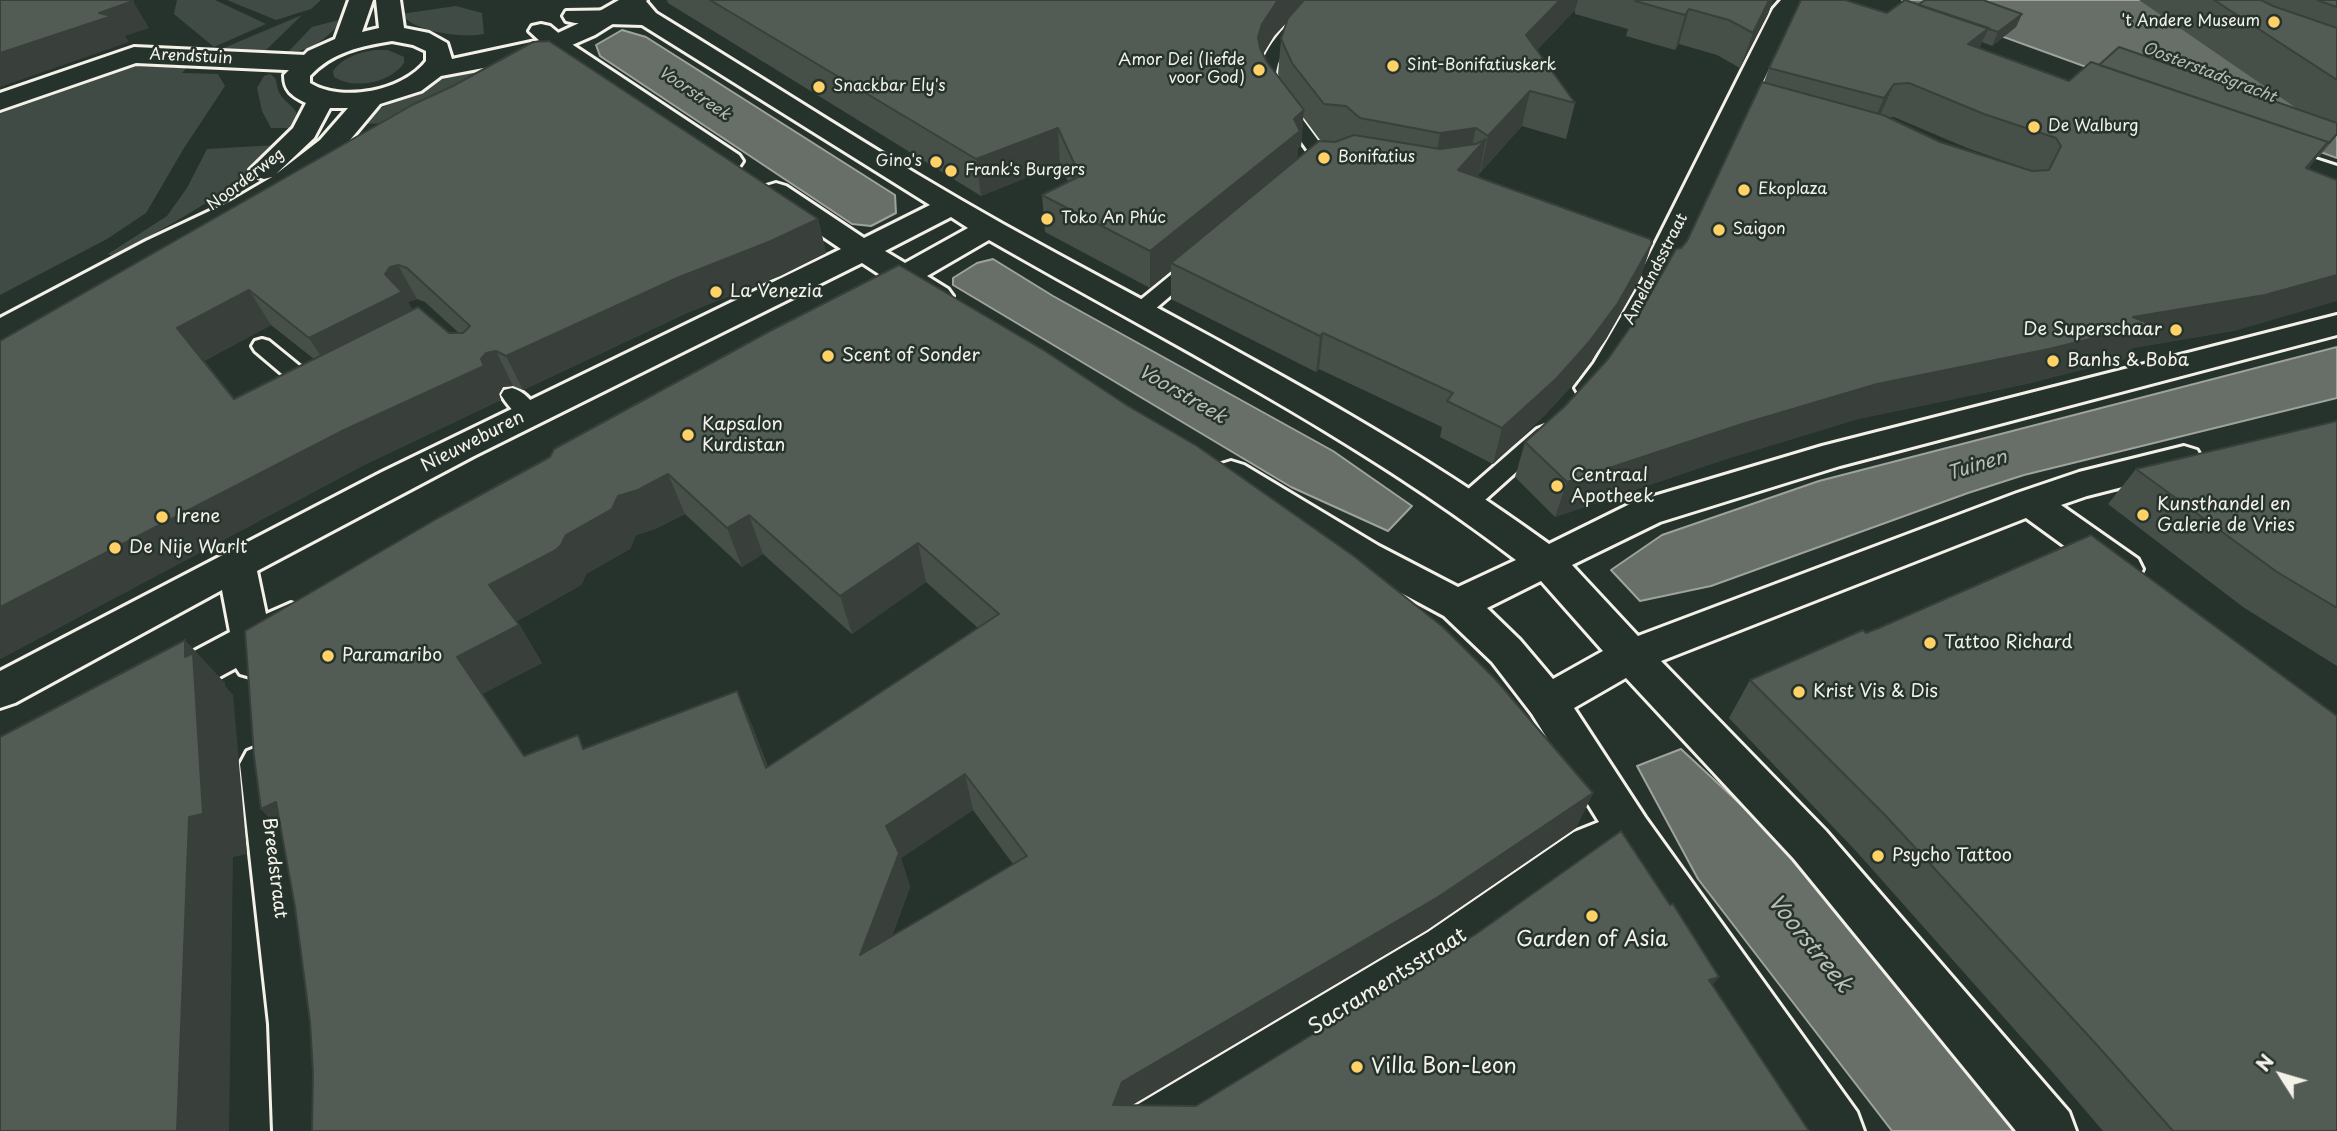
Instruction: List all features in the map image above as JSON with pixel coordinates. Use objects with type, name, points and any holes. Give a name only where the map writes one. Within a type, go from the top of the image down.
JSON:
[{"type":"street","points":[[346,42],[361,0]]},
{"type":"street","points":[[388,0],[392,34]]},
{"type":"street","name":"Amelandsstraat","points":[[1656,274],[1744,106],[1785,9],[1795,0]]},
{"type":"street","points":[[435,59],[420,38],[392,34],[346,42],[306,63],[297,75],[297,86],[305,95],[321,100],[343,102],[370,99],[418,82],[435,59],[533,50],[575,16],[606,8],[639,6],[989,228],[1385,450],[1467,503],[1546,562],[1810,845],[2050,1131]]},
{"type":"street","points":[[548,37],[606,8]]},
{"type":"street","points":[[548,37],[864,251],[964,312]]},
{"type":"street","name":"Arendstuin","points":[[0,101],[134,55],[306,63]]},
{"type":"street","name":"Noorderweg","points":[[0,331],[157,247],[241,207],[298,173],[330,146],[370,99]]},
{"type":"street","name":"Noorderweg","points":[[157,247],[216,202],[261,173],[288,149],[304,132],[321,100]]},
{"type":"street","points":[[2337,176],[2233,145],[2337,193]]},
{"type":"street","name":"Nieuweburen","points":[[0,691],[305,527],[521,404],[864,251],[952,205]]},
{"type":"street","points":[[857,304],[989,228]]},
{"type":"street","points":[[1458,605],[1647,512],[1810,462],[2337,325]]},
{"type":"street","points":[[1547,702],[1632,655],[2030,502],[2080,485],[2218,451]]},
{"type":"street","points":[[1201,456],[1366,556],[1458,605],[1506,652],[1547,702],[1629,831],[1839,1131]]},
{"type":"street","points":[[2030,502],[2148,586]]},
{"type":"street","name":"Breedstraat","points":[[236,565],[252,639],[264,792],[294,1024],[299,1131]]},
{"type":"street","points":[[132,704],[319,604]]},
{"type":"street","name":"Sacramentsstraat","points":[[1144,1131],[1445,948],[1590,846],[1629,831]]},
{"type":"lane","points":[[1312,167],[1304,162],[1303,156],[1324,147],[1268,83],[1267,70],[1272,54],[1319,0]]},
{"type":"lane","points":[[1140,311],[1214,249]]},
{"type":"lane","name":"Amelandsstraat","points":[[1467,503],[1545,434],[1566,411],[1602,367],[1656,274]]},
{"type":"lane","points":[[262,346],[317,391],[329,385]]},
{"type":"shaded area","points":[[177,0],[215,0],[266,24],[214,47],[174,14]]},
{"type":"shaded area","points":[[227,0],[321,0],[311,9],[276,20]]},
{"type":"shaded area","points":[[456,6],[482,13],[484,34],[440,33],[417,26],[401,14]]},
{"type":"shaded area","points":[[302,15],[263,53],[219,50]]},
{"type":"shaded area","points":[[339,20],[341,22],[336,28],[318,43],[304,50],[288,52],[312,27]]},
{"type":"shaded area","points":[[374,50],[388,50],[404,57],[404,63],[381,80],[362,84],[334,77],[333,71],[346,59]]},
{"type":"shaded area","points":[[135,64],[188,66],[182,73],[218,74],[225,86],[146,213],[107,239],[0,295],[0,110]]},
{"type":"shaded area","points":[[486,66],[487,83],[419,122],[362,124],[379,109],[443,79]]},
{"type":"shaded area","points":[[270,74],[276,80],[280,94],[296,113],[293,128],[271,128],[262,111],[257,88],[264,76]]},
{"type":"shaded area","points":[[277,145],[240,179],[199,207],[113,256],[108,254],[167,216],[187,188],[207,149]]},
{"type":"water","name":"Oosterstadsgracht","points":[[1902,0],[2171,0],[2337,83],[2337,158]]},
{"type":"water","name":"Voorstreek","points":[[622,30],[646,37],[895,195],[896,213],[871,226],[852,224],[600,56],[596,45]]},
{"type":"water","name":"Voorstreek","points":[[993,259],[1053,296],[1333,451],[1412,506],[1388,531],[1291,487],[953,285],[953,278],[977,263]]},
{"type":"water","name":"Tuinen","points":[[2337,347],[2337,398],[2024,475],[1711,586],[1640,601],[1611,570],[1662,535],[1819,481]]},
{"type":"water","name":"Voorstreek","points":[[1681,749],[1781,842],[2018,1131],[1892,1131],[1698,879],[1637,766]]},
{"type":"building","points":[[0,0],[133,1],[99,13],[112,16],[0,53]]},
{"type":"building","points":[[710,0],[1278,0],[1262,24],[1258,37],[1267,62],[1304,110],[1294,119],[1300,131],[1150,251],[1042,195],[1080,176],[1058,128],[976,159]]},
{"type":"building","points":[[1304,0],[1560,0],[1526,35],[1575,103],[1530,91],[1488,136],[1476,128],[1440,133],[1360,118],[1346,106],[1324,104],[1292,63],[1281,39],[1288,18]]},
{"type":"building","points":[[1636,0],[1769,0],[1753,33],[1729,20],[1689,9],[1685,15]]},
{"type":"building","points":[[1801,0],[1845,0],[1887,13],[1905,0],[1989,28],[1968,44],[2069,81],[2091,62],[2328,142],[2306,168],[2337,180],[2337,275],[2265,295],[2133,317],[2150,324],[2049,349],[1877,384],[1742,424],[1567,482],[1525,442],[1565,406],[1608,359],[1638,316],[1676,249],[1681,248],[1687,241],[1762,82],[1883,115],[1940,142],[2032,171],[2049,170],[2061,146],[2056,138],[1984,114],[1909,83],[1894,84],[1884,98],[1769,68]]},
{"type":"building","points":[[1925,0],[1983,0],[2022,14],[1998,32],[1918,5]]},
{"type":"building","points":[[2214,0],[2261,0],[2337,28],[2337,80]]},
{"type":"building","points":[[2317,0],[2337,0],[2337,7]]},
{"type":"building","points":[[549,41],[818,219],[771,241],[677,278],[506,356],[496,351],[486,353],[481,359],[484,366],[344,430],[0,607],[0,341],[414,104],[533,42]],"holes":[[[398,265],[407,268],[470,326],[463,333],[449,333],[418,307],[234,399],[177,328],[249,290],[309,338],[402,292],[385,274],[390,267]]]},
{"type":"building","points":[[2119,47],[2337,123],[2337,134],[2327,143],[2099,65]]},
{"type":"building","points":[[1354,135],[1440,149],[1476,144],[1486,139],[1458,170],[1650,239],[1652,243],[1618,303],[1589,342],[1557,378],[1502,428],[1447,401],[1453,393],[1323,333],[1320,336],[1171,263],[1319,141],[1335,142]]},
{"type":"building","points":[[899,265],[1045,351],[1128,406],[1197,446],[1355,557],[1443,627],[1497,681],[1593,793],[1438,897],[1122,1082],[1113,1105],[1196,1106],[1476,934],[1621,831],[1670,905],[1673,904],[1719,977],[1709,980],[1809,1131],[312,1131],[310,1022],[295,907],[276,802],[261,809],[254,756],[245,631],[438,518],[550,457],[554,449],[770,331]],"holes":[[[668,474],[727,528],[749,515],[840,596],[918,543],[999,614],[766,768],[737,691],[583,749],[578,735],[524,756],[457,657],[519,625],[489,585],[556,550],[566,535],[612,509],[618,496],[638,490]],[[965,774],[1027,856],[860,955],[899,853],[886,826]]]},
{"type":"building","points":[[2337,421],[2337,608],[2277,572],[2136,469]]},
{"type":"building","points":[[2091,535],[2337,716],[2337,1131],[2173,1131],[1885,815],[1750,680],[1863,630],[1866,633],[1879,628]]},
{"type":"building","points":[[185,640],[185,657],[193,653],[203,814],[189,817],[177,1131],[0,1131],[0,737]]},
{"type":"place","name":"'t Andere Museum","points":[[2274,22]]},
{"type":"place","name":"Sint-Bonifatiuskerk","points":[[1393,66]]},
{"type":"place","name":"Amor Dei (liefde voor God)","points":[[1259,70]]},
{"type":"place","name":"Snackbar Ely's","points":[[819,87]]},
{"type":"place","name":"De Walburg","points":[[2034,127]]},
{"type":"place","name":"Bonifatius","points":[[1324,158]]},
{"type":"place","name":"Gino's","points":[[936,162]]},
{"type":"place","name":"Frank's Burgers","points":[[951,171]]},
{"type":"place","name":"Ekoplaza","points":[[1744,190]]},
{"type":"place","name":"Toko An Phúc","points":[[1047,219]]},
{"type":"place","name":"Saigon","points":[[1719,230]]},
{"type":"place","name":"La Venezia","points":[[716,292]]},
{"type":"place","name":"De Superschaar","points":[[2176,330]]},
{"type":"place","name":"Scent of Sonder","points":[[828,356]]},
{"type":"place","name":"Banhs & Boba","points":[[2053,361]]},
{"type":"place","name":"Kapsalon Kurdistan","points":[[688,435]]},
{"type":"place","name":"Centraal Apotheek","points":[[1557,486]]},
{"type":"place","name":"Kunsthandel en Galerie de Vries","points":[[2143,515]]},
{"type":"place","name":"Irene","points":[[162,517]]},
{"type":"place","name":"De Nije Warlt","points":[[115,548]]},
{"type":"place","name":"Tattoo Richard","points":[[1930,643]]},
{"type":"place","name":"Paramaribo","points":[[328,656]]},
{"type":"place","name":"Krist Vis & Dis","points":[[1799,692]]},
{"type":"place","name":"Psycho Tattoo","points":[[1878,856]]},
{"type":"place","name":"Garden of Asia","points":[[1592,916]]},
{"type":"place","name":"Villa Bon-Leon","points":[[1357,1067]]}]
